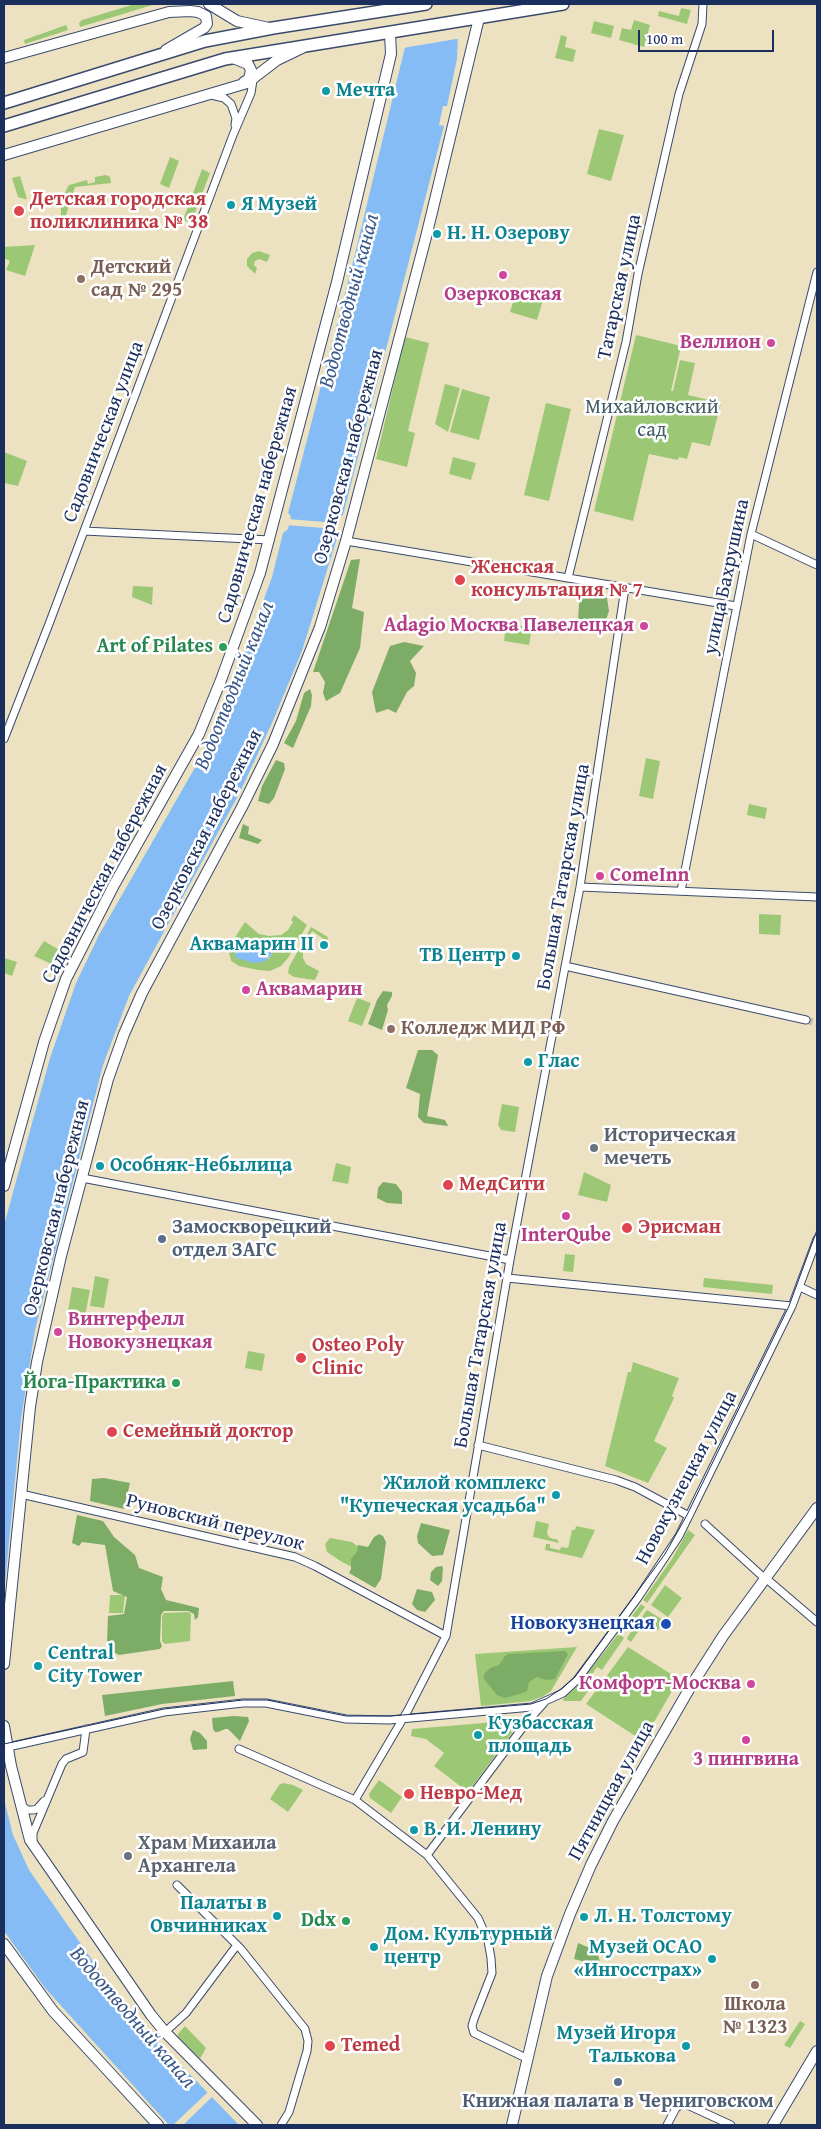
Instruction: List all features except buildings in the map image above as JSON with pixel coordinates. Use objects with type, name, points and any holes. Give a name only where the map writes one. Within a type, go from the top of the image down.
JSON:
[{"type":"main road","points":[[4,103],[205,41],[273,28],[426,4]]},
{"type":"main road","points":[[4,126],[228,59],[562,4]]},
{"type":"street","points":[[4,58],[168,12],[188,4]]},
{"type":"street","points":[[209,4],[237,21],[273,28]]},
{"type":"street","name":"Татарская улица","points":[[568,578],[626,342],[638,274],[679,94],[702,24],[703,4]]},
{"type":"street","points":[[152,58],[196,33],[207,24],[207,19],[203,14],[190,11],[168,12]]},
{"type":"street","name":"Озерковская набережная","points":[[4,1664],[30,1407],[38,1362],[61,1256],[108,1079],[124,1034],[148,982],[242,807],[276,736],[320,627],[346,541],[426,237],[479,18]]},
{"type":"street","name":"Садовническая набережная","points":[[4,1186],[44,1042],[66,978],[98,916],[199,734],[240,631],[260,573],[337,282],[390,60],[392,48],[390,33]]},
{"type":"street","points":[[4,155],[253,80],[277,60],[315,44]]},
{"type":"street","points":[[4,52],[16,54]]},
{"type":"street","points":[[228,59],[242,60],[252,70],[249,79],[238,85]]},
{"type":"street","name":"Садовническая улица","points":[[4,739],[233,135],[251,93],[253,80]]},
{"type":"street","name":"Садовническая улица","points":[[205,95],[218,96],[231,104],[236,118],[233,135]]},
{"type":"street","name":"улица Бахрушина","points":[[681,891],[751,534],[817,272]]},
{"type":"street","points":[[84,530],[270,540]]},
{"type":"street","points":[[751,534],[817,565]]},
{"type":"street","points":[[346,541],[736,606]]},
{"type":"street","name":"Большая Татарская улица","points":[[355,1800],[402,1719],[446,1636],[510,1260],[580,887],[625,588]]},
{"type":"street","points":[[580,887],[817,897]]},
{"type":"street","points":[[565,966],[806,1020]]},
{"type":"street","points":[[82,1178],[510,1260]]},
{"type":"street","name":"Новокузнецкая улица","points":[[544,1703],[563,1693],[577,1680],[648,1585],[667,1556],[689,1516],[792,1306],[817,1240]]},
{"type":"street","points":[[507,1278],[792,1306]]},
{"type":"street","points":[[800,1288],[817,1295]]},
{"type":"street","points":[[478,1445],[616,1480],[635,1487],[689,1516]]},
{"type":"street","name":"Руновский переулок","points":[[21,1494],[295,1557],[446,1636]]},
{"type":"street","name":"Пятницкая улица","points":[[512,2125],[554,1958],[584,1880],[613,1821],[682,1701],[719,1642],[817,1508]]},
{"type":"street","points":[[705,1524],[762,1576]]},
{"type":"street","points":[[769,1581],[817,1622]]},
{"type":"street","points":[[5,1747],[164,1712],[259,1702],[346,1719],[402,1719],[532,1707],[544,1703]]},
{"type":"street","points":[[427,1855],[526,1723],[544,1703]]},
{"type":"street","points":[[4,1726],[5,1747],[30,1840],[136,1995],[165,2032],[257,2125]]},
{"type":"street","points":[[35,1846],[33,1833],[47,1796],[64,1761],[83,1752],[86,1729]]},
{"type":"street","points":[[239,1749],[355,1800],[427,1855],[478,1918],[488,1941],[492,1973],[472,2025],[474,2033],[528,2059]]},
{"type":"street","points":[[21,1805],[27,1810],[37,1809],[47,1796]]},
{"type":"street","points":[[177,1885],[237,1945],[305,2029],[308,2036],[308,2046],[289,2112],[282,2125]]},
{"type":"street","points":[[4,1944],[60,2018],[158,2125]]},
{"type":"street","points":[[165,2032],[186,2013],[237,1945]]},
{"type":"street","points":[[774,2125],[817,2051]]},
{"type":"street","points":[[667,2125],[676,2108],[683,2103],[731,2125]]},
{"type":"green space","points":[[135,4],[156,4],[80,27],[79,23],[82,20]]},
{"type":"green space","points":[[681,8],[691,10],[687,24],[658,16],[659,11],[679,16]]},
{"type":"green space","points":[[634,20],[650,25],[644,47],[619,40],[622,28],[631,30]]},
{"type":"green space","points":[[594,21],[614,26],[611,38],[591,33]]},
{"type":"green space","points":[[66,25],[68,30],[25,44],[24,40]]},
{"type":"green space","points":[[561,35],[567,37],[565,47],[576,50],[573,62],[555,58]]},
{"type":"green space","points":[[599,129],[624,135],[611,181],[587,174]]},
{"type":"green space","points":[[170,157],[179,161],[169,188],[160,184]]},
{"type":"green space","points":[[202,169],[210,173],[191,223],[183,220]]},
{"type":"green space","points":[[106,175],[110,177],[111,183],[75,187],[63,224],[61,223],[61,200],[69,185],[87,180],[88,184],[95,182],[95,177]]},
{"type":"green space","points":[[20,176],[27,199],[18,197],[12,178]]},
{"type":"green space","points":[[35,245],[25,276],[6,270],[10,261],[4,258],[4,247]]},
{"type":"green space","points":[[259,251],[270,255],[267,262],[259,259],[255,261],[254,265],[257,268],[255,274],[247,266],[247,259],[252,253]]},
{"type":"green space","points":[[516,292],[543,300],[537,320],[510,312]]},
{"type":"green space","name":"Михайловский сад","points":[[636,335],[681,346],[671,391],[673,391],[680,360],[695,363],[688,395],[721,403],[710,446],[692,442],[687,459],[679,457],[678,460],[649,454],[633,521],[594,511]]},
{"type":"green space","points":[[405,337],[429,343],[408,431],[415,433],[407,467],[376,459]]},
{"type":"green space","points":[[445,384],[460,388],[448,432],[435,424]]},
{"type":"green space","points":[[462,389],[490,397],[479,440],[450,432]]},
{"type":"green space","points":[[546,403],[571,409],[549,501],[524,495]]},
{"type":"green space","points":[[4,452],[27,461],[18,486],[4,483]]},
{"type":"green space","points":[[453,457],[476,463],[471,480],[449,474]]},
{"type":"green space","points":[[360,559],[352,608],[364,612],[360,648],[340,693],[326,701],[323,693],[325,682],[319,672],[313,672],[351,560]]},
{"type":"green space","points":[[133,586],[153,587],[152,605],[132,597]]},
{"type":"green space","points":[[583,592],[607,598],[609,611],[603,629],[591,628],[578,621],[579,604]]},
{"type":"green space","points":[[506,624],[532,628],[529,645],[504,641]]},
{"type":"green space","points":[[404,642],[424,646],[410,661],[416,673],[414,686],[407,692],[396,713],[388,709],[376,713],[372,692],[390,646]]},
{"type":"green space","points":[[310,689],[312,695],[311,706],[293,748],[284,743],[296,721],[304,693]]},
{"type":"green space","points":[[646,758],[660,761],[653,799],[639,796]]},
{"type":"green space","points":[[276,760],[284,763],[285,769],[274,798],[269,804],[258,801],[262,786]]},
{"type":"green space","points":[[749,804],[767,808],[765,819],[747,815]]},
{"type":"green space","points":[[243,824],[249,827],[248,834],[262,840],[258,844],[239,838]]},
{"type":"green space","points":[[759,914],[781,915],[780,935],[759,934]]},
{"type":"green space","points":[[294,915],[307,925],[288,958],[281,966],[270,971],[258,970],[239,966],[231,961],[228,948],[245,922],[259,934],[269,936],[281,935],[288,930],[293,922],[291,920]],"holes":[[[243,938],[258,948],[262,945],[272,952],[271,956],[268,959],[236,945]]]},
{"type":"green space","points":[[311,927],[328,937],[327,941],[312,931],[303,949],[303,958],[306,964],[319,971],[315,980],[294,977],[288,973],[289,967]]},
{"type":"green space","points":[[44,941],[65,953],[58,967],[34,956]]},
{"type":"green space","points":[[4,958],[17,962],[12,976],[4,973]]},
{"type":"green space","points":[[383,991],[392,992],[392,996],[387,1005],[388,1010],[382,1030],[368,1024],[377,1000]]},
{"type":"green space","points":[[357,998],[371,1003],[362,1026],[348,1021]]},
{"type":"green space","points":[[418,1050],[432,1050],[438,1055],[427,1116],[445,1120],[448,1126],[424,1123],[418,1117],[420,1094],[406,1088]]},
{"type":"green space","points":[[502,1104],[519,1107],[515,1132],[501,1130],[498,1125]]},
{"type":"green space","points":[[336,1163],[351,1167],[348,1184],[332,1181]]},
{"type":"green space","points":[[584,1172],[611,1185],[607,1202],[578,1195]]},
{"type":"green space","points":[[383,1182],[396,1184],[402,1192],[402,1204],[387,1203],[377,1198],[378,1188]]},
{"type":"green space","points":[[565,1254],[575,1255],[573,1272],[563,1271]]},
{"type":"green space","points":[[95,1276],[109,1279],[104,1308],[90,1306]]},
{"type":"green space","points":[[704,1278],[773,1285],[772,1294],[703,1287]]},
{"type":"green space","points":[[72,1287],[90,1290],[85,1316],[68,1312]]},
{"type":"green space","points":[[248,1351],[265,1354],[262,1371],[245,1368]]},
{"type":"green space","points":[[633,1362],[679,1378],[672,1396],[674,1398],[654,1441],[667,1448],[648,1483],[605,1466],[628,1372],[631,1372]]},
{"type":"green space","points":[[104,1478],[130,1483],[124,1509],[90,1501],[92,1479]]},
{"type":"green space","points":[[77,1515],[103,1521],[114,1537],[135,1555],[139,1568],[163,1577],[161,1589],[166,1600],[199,1608],[198,1617],[195,1620],[194,1614],[188,1611],[164,1611],[161,1615],[160,1641],[162,1646],[160,1649],[119,1655],[113,1652],[107,1643],[108,1616],[124,1614],[127,1597],[113,1591],[105,1545],[82,1542],[79,1546],[72,1543]]},
{"type":"green space","points":[[671,1517],[671,1523],[654,1549],[650,1546]]},
{"type":"green space","points":[[536,1521],[549,1524],[547,1533],[549,1537],[557,1539],[559,1543],[533,1537]]},
{"type":"green space","points":[[421,1523],[450,1530],[443,1555],[432,1556],[418,1543],[417,1536]]},
{"type":"green space","points":[[576,1526],[595,1530],[582,1558],[545,1550],[546,1544],[550,1544],[550,1548],[560,1550],[561,1547],[568,1548],[572,1530],[575,1530]]},
{"type":"green space","points":[[688,1530],[695,1535],[647,1603],[643,1600],[672,1559]]},
{"type":"green space","points":[[379,1534],[383,1536],[386,1542],[381,1579],[375,1588],[349,1573],[351,1559],[357,1552],[358,1545],[368,1547],[374,1537]]},
{"type":"green space","points":[[330,1538],[352,1542],[360,1548],[356,1564],[350,1566],[327,1552],[325,1544]]},
{"type":"green space","points":[[442,1566],[442,1581],[438,1586],[430,1580],[431,1572],[436,1567]]},
{"type":"green space","points":[[665,1585],[682,1598],[668,1617],[651,1605]]},
{"type":"green space","points":[[417,1589],[432,1592],[435,1600],[425,1612],[417,1610],[412,1604]]},
{"type":"green space","points":[[110,1595],[125,1595],[123,1613],[109,1613]]},
{"type":"green space","points":[[641,1604],[645,1607],[626,1632],[622,1629]]},
{"type":"green space","points":[[647,1610],[665,1621],[657,1631],[645,1622],[631,1642],[627,1639],[628,1636]]},
{"type":"green space","points":[[188,1612],[191,1614],[190,1641],[165,1644],[162,1641],[162,1616],[164,1613]]},
{"type":"green space","points":[[619,1633],[624,1638],[602,1670],[597,1667],[588,1680],[593,1684],[581,1701],[564,1701],[563,1699],[580,1683]]},
{"type":"green space","points":[[577,1647],[551,1691],[542,1697],[530,1701],[481,1706],[475,1654]]},
{"type":"green space","points":[[628,1647],[679,1679],[643,1741],[586,1704]]},
{"type":"green space","points":[[565,1651],[568,1654],[555,1679],[546,1680],[537,1677],[529,1682],[527,1691],[523,1693],[505,1698],[497,1695],[484,1679],[484,1674],[490,1668],[499,1665],[505,1656],[509,1654]]},
{"type":"green space","points":[[233,1681],[235,1696],[162,1704],[105,1716],[102,1695]]},
{"type":"green space","points":[[248,1717],[249,1721],[240,1741],[228,1729],[215,1732],[213,1729],[212,1718]]},
{"type":"green space","points":[[507,1721],[512,1733],[468,1792],[434,1766],[444,1753],[426,1739],[411,1736],[412,1729]]},
{"type":"green space","points":[[193,1730],[200,1733],[207,1741],[207,1749],[193,1750],[190,1739]]},
{"type":"green space","points":[[379,1780],[402,1797],[391,1813],[370,1798],[369,1794]]},
{"type":"green space","points":[[283,1783],[303,1790],[288,1812],[270,1799],[279,1785]]},
{"type":"green space","points":[[578,1943],[597,1951],[600,1962],[595,1969],[590,1969],[582,1961],[574,1959]]},
{"type":"green space","points":[[800,2021],[805,2024],[790,2048],[784,2045]]},
{"type":"green space","points":[[185,2026],[206,2048],[200,2059],[178,2037],[178,2034]]},
{"type":"water","name":"Водоотводный канал","points":[[405,4],[459,4],[457,59],[447,106],[443,106],[439,125],[444,126],[343,515],[337,517],[334,532],[338,535],[302,651],[272,723],[240,792],[129,996],[103,1065],[35,1330],[21,1419],[4,1594],[4,1225],[50,1058],[76,983],[99,935],[197,764],[223,707],[249,640],[272,577],[283,533],[288,529],[291,516],[288,513],[351,270],[405,47]]},
{"type":"water","points":[[243,938],[258,948],[267,943],[273,948],[271,956],[263,962],[254,963],[236,958],[234,948]]},
{"type":"water","name":"Водоотводный канал","points":[[4,1799],[13,1835],[29,1870],[116,1994],[145,2028],[239,2125],[169,2125],[45,1988],[4,1931]]},
{"type":"pier","points":[[403,4],[461,4],[462,38],[403,48]]},
{"type":"pier","points":[[288,519],[337,523],[336,529],[286,525]]},
{"type":"pier","points":[[208,2092],[212,2097],[183,2125],[173,2125]]},
{"type":"tunnel","points":[[806,1020],[817,1023]]},
{"type":"tram line","points":[[4,1744],[164,1709],[243,1700],[267,1700],[346,1716],[391,1716],[531,1704],[546,1699],[575,1677],[665,1554],[687,1515],[789,1306],[817,1230]]},
{"type":"place","name":"Мечта","points":[[326,91]]},
{"type":"place","name":"Я Музей","points":[[231,205]]},
{"type":"place","name":"Детская городская поликлиника № 38","points":[[19,211]]},
{"type":"place","name":"Н. Н. Озерову","points":[[437,234]]},
{"type":"place","name":"Озерковская","points":[[503,275]]},
{"type":"place","name":"Детский сад № 295","points":[[81,279]]},
{"type":"place","name":"Веллион","points":[[771,343]]},
{"type":"place","name":"Женская консультация № 7","points":[[460,580]]},
{"type":"place","name":"Adagio Москва Павелецкая","points":[[644,626]]},
{"type":"place","name":"Art of Pilates","points":[[223,647]]},
{"type":"place","name":"ComeInn","points":[[600,876]]},
{"type":"place","name":"Аквамарин II","points":[[324,945]]},
{"type":"place","name":"ТВ Центр","points":[[516,956]]},
{"type":"place","name":"Аквамарин","points":[[246,990]]},
{"type":"place","name":"Колледж МИД РФ","points":[[391,1029]]},
{"type":"place","name":"Глас","points":[[528,1062]]},
{"type":"place","name":"Историческая мечеть","points":[[594,1148]]},
{"type":"place","name":"Особняк-Небылица","points":[[100,1166]]},
{"type":"place","name":"МедСити","points":[[448,1185]]},
{"type":"place","name":"InterQube","points":[[566,1216]]},
{"type":"place","name":"Эрисман","points":[[627,1228]]},
{"type":"place","name":"Замоскворецкий отдел ЗАГС","points":[[162,1239]]},
{"type":"place","name":"Винтерфелл Новокузнецкая","points":[[58,1332]]},
{"type":"place","name":"Osteo Poly Clinic","points":[[301,1358]]},
{"type":"place","name":"Йога-Практика","points":[[176,1383]]},
{"type":"place","name":"Семейный доктор","points":[[112,1432]]},
{"type":"place","name":"Жилой комплекс \"Купеческая усадьба\"","points":[[556,1495]]},
{"type":"place","name":"Новокузнецкая","points":[[666,1624]]},
{"type":"place","name":"Central City Tower","points":[[38,1666]]},
{"type":"place","name":"Комфорт-Москва","points":[[751,1684]]},
{"type":"place","name":"Кузбасская площадь","points":[[478,1735]]},
{"type":"place","name":"3 пингвина","points":[[746,1740]]},
{"type":"place","name":"Невро-Мед","points":[[409,1794]]},
{"type":"place","name":"В. И. Ленину","points":[[414,1830]]},
{"type":"place","name":"Храм Михаила Архангела","points":[[128,1856]]},
{"type":"place","name":"Палаты в Овчинниках","points":[[277,1916]]},
{"type":"place","name":"Л. Н. Толстому","points":[[584,1917]]},
{"type":"place","name":"Ddx","points":[[346,1921]]},
{"type":"place","name":"Дом. Культурный центр","points":[[374,1947]]},
{"type":"place","name":"Музей ОСАО «Ингосстрах»","points":[[712,1959]]},
{"type":"place","name":"Школа № 1323","points":[[755,1985]]},
{"type":"place","name":"Temed","points":[[330,2046]]},
{"type":"place","name":"Музей Игоря Талькова","points":[[686,2046]]},
{"type":"place","name":"Книжная палата в Черниговском","points":[[618,2082]]}]
